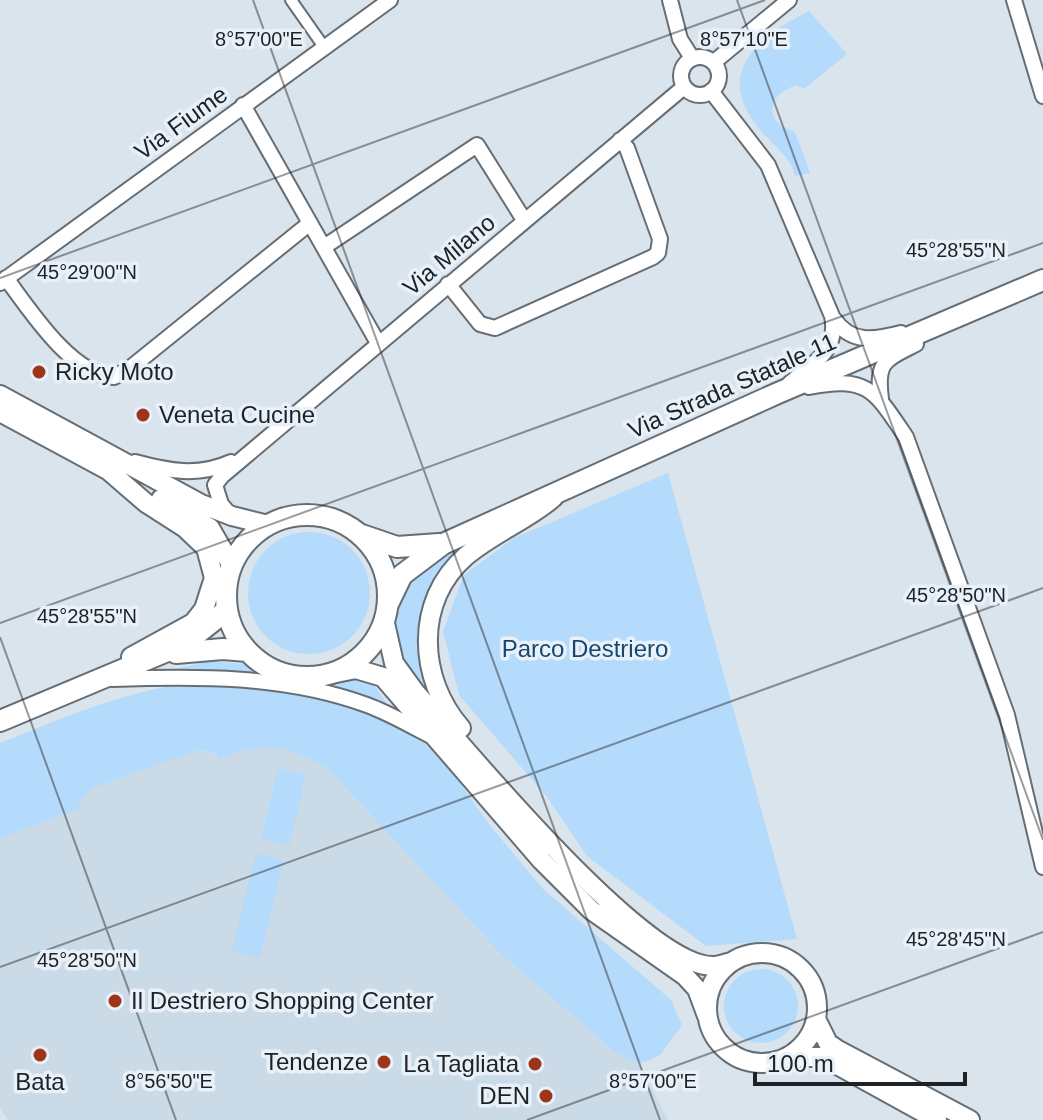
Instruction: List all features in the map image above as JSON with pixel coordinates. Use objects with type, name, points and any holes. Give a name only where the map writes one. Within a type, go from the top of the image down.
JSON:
[{"type":"main road","name":"Via Strada Statale 11","points":[[386,611],[402,575],[443,544],[778,393],[1043,280]]},
{"type":"main road","points":[[0,395],[210,528],[232,566]]},
{"type":"main road","points":[[0,412],[232,516],[268,525]]},
{"type":"main road","points":[[67,692],[193,623],[204,609],[214,578],[206,548],[185,528],[146,503],[112,464]]},
{"type":"main road","points":[[562,856],[535,813],[452,718],[433,679],[427,650],[434,600],[445,577],[491,537],[534,515],[564,489]]},
{"type":"main road","points":[[937,1120],[823,1057],[789,1057],[765,1063],[738,1058],[717,1041],[697,989],[685,976],[591,910],[542,861],[383,677],[356,669],[304,677],[283,674],[247,651],[234,632],[227,610],[226,588],[232,566],[253,536],[268,525],[292,517],[316,515],[340,522],[361,535],[378,555],[387,581],[386,611],[394,663],[415,692],[562,856],[617,910],[671,950],[713,966],[743,956],[769,953],[793,962],[810,981],[815,993],[816,1019],[828,1043],[970,1120]]},
{"type":"main road","name":"Via Strada Statale 11","points":[[361,535],[397,547],[443,544]]},
{"type":"main road","points":[[0,721],[152,658],[204,631],[227,610]]},
{"type":"main road","points":[[326,675],[348,666],[367,651],[386,611]]},
{"type":"main road","points":[[152,658],[182,651],[247,651]]},
{"type":"main road","points":[[707,1016],[709,991],[714,980],[731,962]]},
{"type":"main road","points":[[789,1057],[806,1041],[816,1019]]},
{"type":"street","points":[[291,0],[324,47]]},
{"type":"street","name":"Via Fiume","points":[[3,281],[390,0]]},
{"type":"street","points":[[714,62],[789,0]]},
{"type":"street","points":[[1014,0],[1043,96]]},
{"type":"street","points":[[674,1],[680,39],[692,58]]},
{"type":"street","points":[[706,57],[714,62],[719,79],[711,91],[697,95],[684,87],[681,71],[692,58],[706,57]]},
{"type":"street","name":"Via Milano","points":[[242,457],[684,87]]},
{"type":"street","points":[[711,91],[768,165],[832,316],[843,332],[869,339],[971,311]]},
{"type":"street","points":[[243,105],[378,343]]},
{"type":"street","points":[[448,284],[480,324],[495,328],[658,253],[660,239],[627,148],[620,140]]},
{"type":"street","points":[[324,247],[477,145],[482,147],[524,220]]},
{"type":"street","points":[[3,281],[55,343],[96,372],[114,377],[129,369],[310,223]]},
{"type":"street","points":[[881,399],[880,369],[887,359],[971,311]]},
{"type":"street","points":[[778,393],[831,346],[835,331],[832,316]]},
{"type":"street","points":[[778,393],[848,381],[881,399],[906,437],[1007,715],[1043,867]]},
{"type":"street","points":[[112,464],[190,472],[215,469],[242,457]]},
{"type":"street","points":[[232,516],[217,495],[215,485],[242,457]]},
{"type":"street","points":[[100,679],[209,675],[317,692],[366,705],[437,739]]},
{"type":"shaded area","name":"Il Destriero Shopping Center","points":[[257,745],[291,750],[326,767],[501,954],[615,1052],[639,1063],[668,1120],[8,1120],[0,1108],[0,838],[78,803],[90,789],[199,750],[216,755],[218,759]]},
{"type":"green space","points":[[809,11],[847,54],[804,89],[796,85],[786,89],[774,102],[773,115],[777,122],[795,132],[810,173],[795,176],[786,158],[747,112],[741,93],[741,76],[746,60],[757,46],[772,33]]},
{"type":"green space","name":"Parco Destriero","points":[[668,473],[797,939],[706,946],[587,856],[547,797],[459,695],[443,631],[464,575],[514,538]]},
{"type":"green space","points":[[309,532],[332,537],[352,550],[365,570],[370,593],[365,616],[352,636],[332,649],[309,654],[286,649],[266,636],[253,616],[248,593],[253,570],[266,550],[286,537]]},
{"type":"green space","points":[[458,550],[426,606],[419,632],[428,684],[422,689],[397,644],[395,608],[416,577]]},
{"type":"green space","points":[[209,661],[254,665],[295,680],[360,677],[373,683],[386,703],[276,678],[219,672],[163,672]]},
{"type":"green space","points":[[214,682],[326,699],[357,707],[413,733],[447,764],[488,823],[543,889],[671,1000],[682,1025],[661,1054],[639,1063],[615,1052],[501,954],[326,767],[284,750],[249,749],[218,759],[216,754],[199,750],[90,789],[77,809],[0,838],[0,743],[131,695],[185,684]]},
{"type":"green space","points":[[278,768],[306,775],[289,845],[261,838]]},
{"type":"green space","points":[[256,854],[284,861],[260,958],[232,951]]},
{"type":"green space","points":[[761,969],[775,972],[787,980],[795,992],[798,1006],[795,1020],[787,1032],[775,1040],[761,1043],[747,1040],[735,1032],[727,1020],[724,1006],[727,992],[735,980],[747,972]]},
{"type":"place","name":"Ricky Moto","points":[[39,372]]},
{"type":"place","name":"Veneta Cucine","points":[[143,415]]},
{"type":"place","name":"Il Destriero Shopping Center","points":[[115,1001]]},
{"type":"place","name":"Bata","points":[[40,1055]]},
{"type":"place","name":"Tendenze","points":[[384,1062]]},
{"type":"place","name":"La Tagliata","points":[[535,1064]]},
{"type":"place","name":"DEN","points":[[546,1096]]}]
